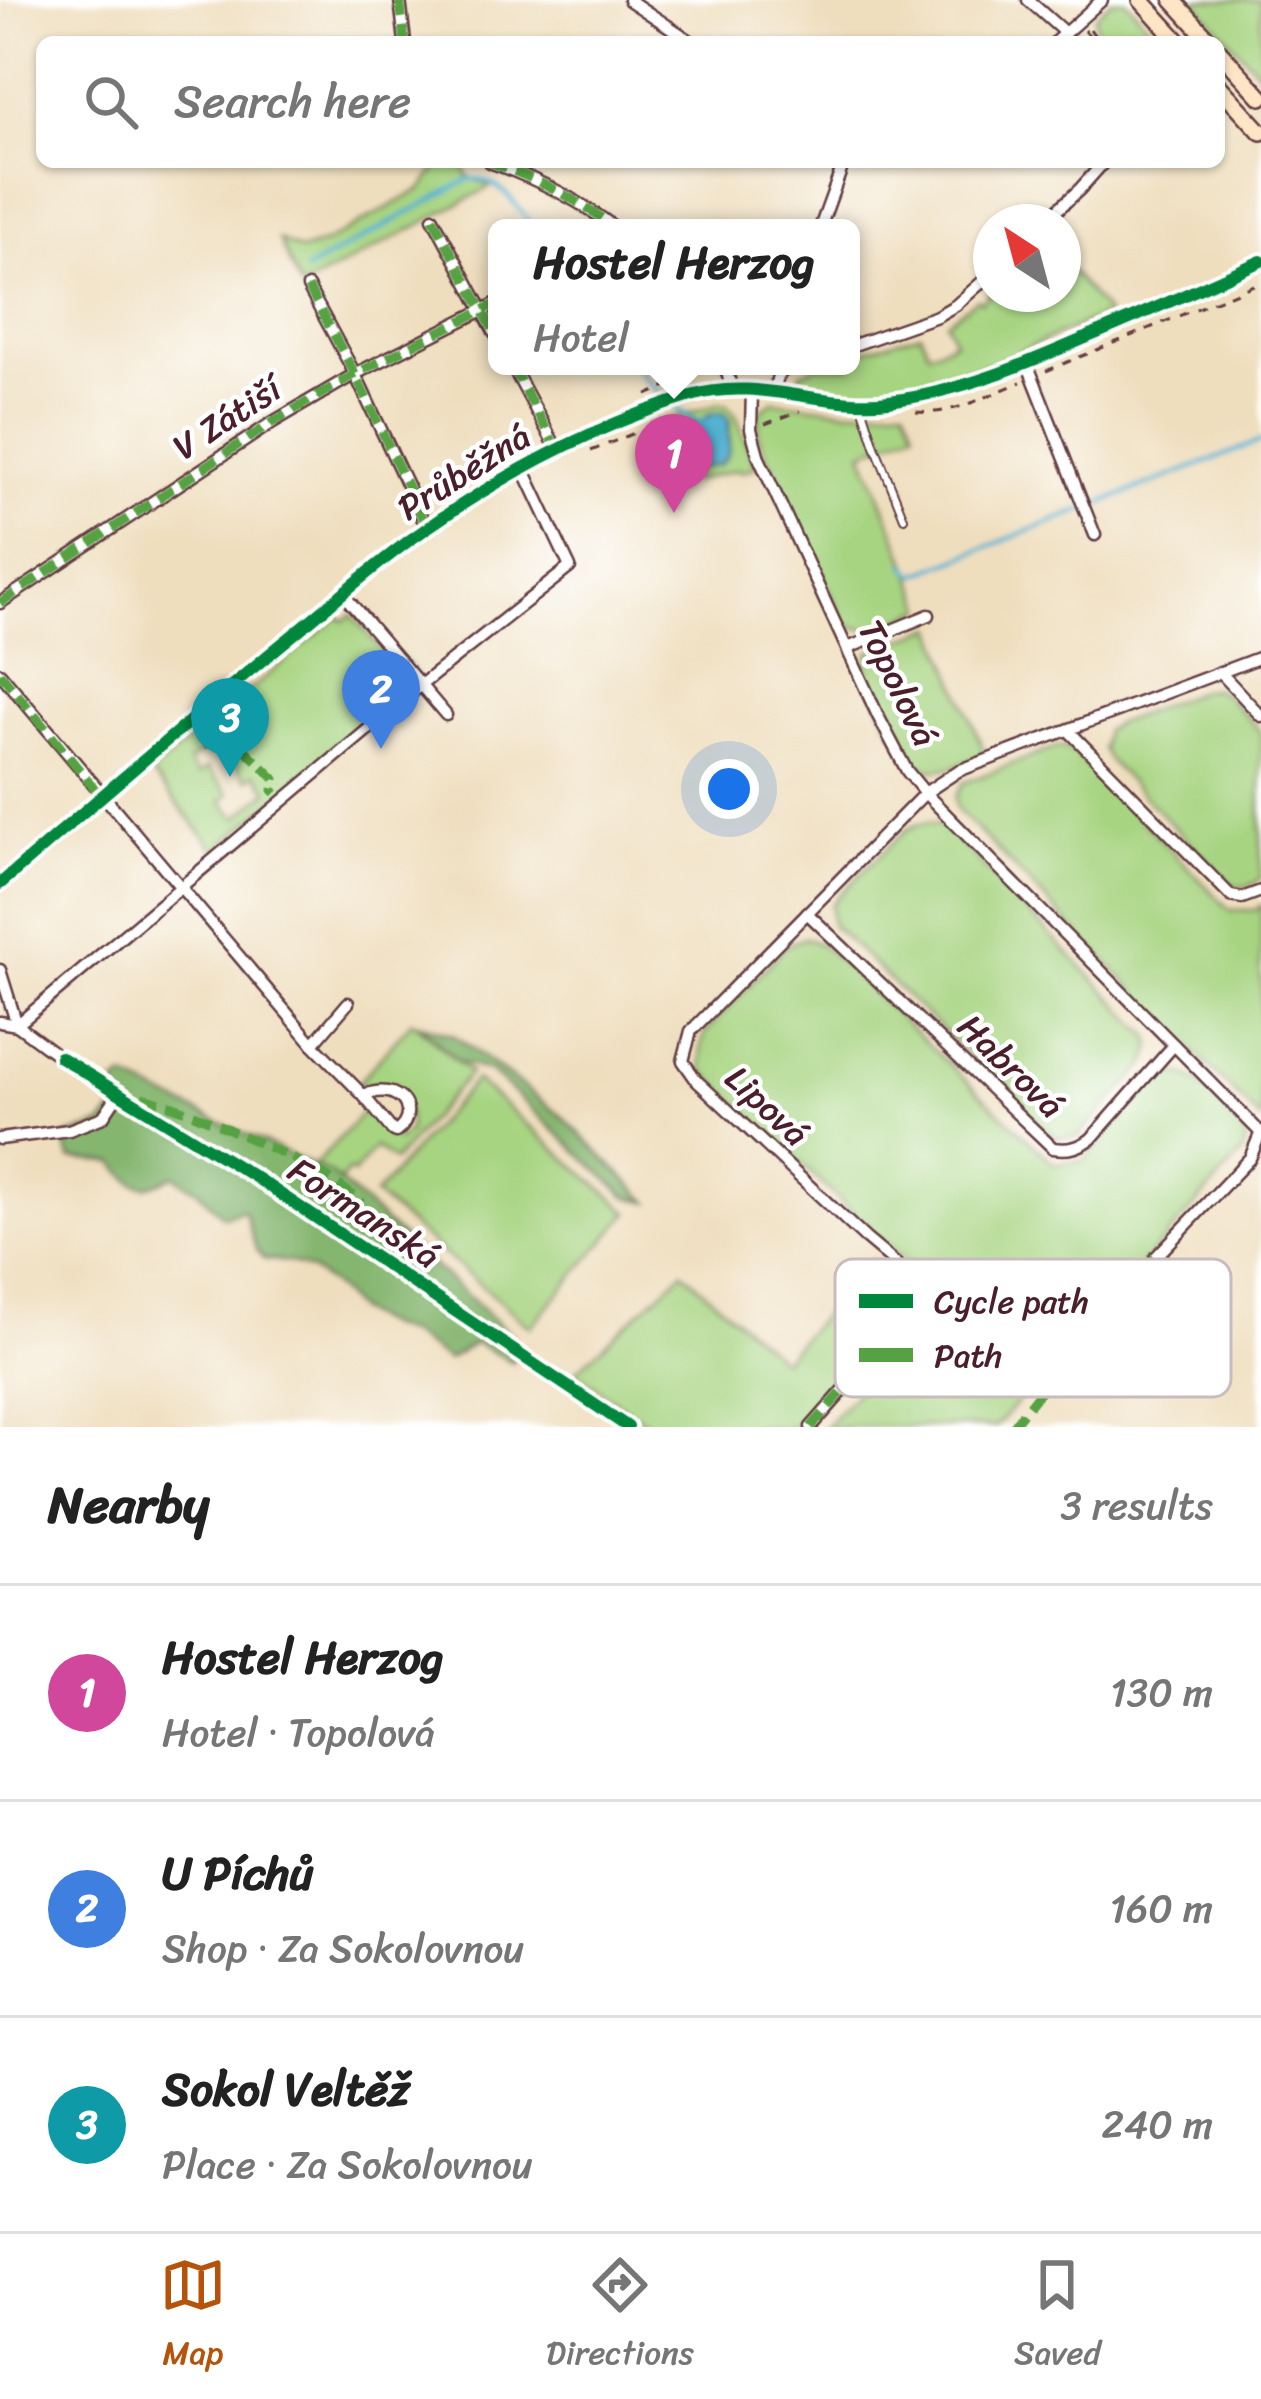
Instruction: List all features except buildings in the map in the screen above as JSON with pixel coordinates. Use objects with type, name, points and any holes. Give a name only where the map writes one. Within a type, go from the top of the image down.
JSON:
[{"type":"main road","points":[[1141,0],[1174,36]]},
{"type":"main road","points":[[1173,0],[1206,36]]},
{"type":"main road","points":[[1225,58],[1261,97]]},
{"type":"main road","points":[[1225,93],[1261,132]]},
{"type":"street","points":[[400,0],[404,36]]},
{"type":"street","points":[[629,0],[683,36]]},
{"type":"street","points":[[1028,0],[1059,36]]},
{"type":"street","points":[[1061,36],[1102,0]]},
{"type":"street","points":[[506,168],[587,206],[604,219]]},
{"type":"street","points":[[823,219],[842,168]]},
{"type":"street","points":[[1064,204],[1099,168]]},
{"type":"street","points":[[433,218],[488,320]]},
{"type":"street","name":"Průběžná","points":[[0,884],[427,528],[557,449],[707,392],[752,390],[862,403],[956,388],[1027,363],[1261,260]]},
{"type":"street","points":[[308,287],[355,374],[427,528]]},
{"type":"street","points":[[860,343],[937,316],[973,290]]},
{"type":"street","name":"V Zátiší","points":[[0,603],[273,422],[355,374],[488,308]]},
{"type":"street","points":[[1027,363],[1095,535]]},
{"type":"street","points":[[517,375],[557,449]]},
{"type":"street","points":[[728,375],[732,389]]},
{"type":"street","points":[[773,393],[779,375]]},
{"type":"street","name":"Topolová","points":[[752,390],[750,423],[759,458],[907,771],[925,794],[958,771],[1261,657]]},
{"type":"street","points":[[0,1022],[17,1025],[570,567],[523,467]]},
{"type":"street","points":[[343,594],[446,715]]},
{"type":"street","points":[[848,648],[928,615]]},
{"type":"street","points":[[1220,672],[1261,716]]},
{"type":"street","points":[[0,673],[313,1044],[392,1130],[405,1125],[409,1112],[404,1101],[391,1092],[363,1095]]},
{"type":"street","points":[[1069,730],[1231,896],[1242,898],[1261,891]]},
{"type":"street","points":[[925,794],[1260,1132],[1250,1158],[1155,1258]]},
{"type":"street","name":"Lipová","points":[[890,1259],[697,1081],[683,1061],[691,1031],[925,794]]},
{"type":"street","name":"Habrová","points":[[807,914],[1053,1148],[1079,1147],[1091,1138],[1174,1045]]},
{"type":"street","points":[[0,970],[17,1025]]},
{"type":"street","points":[[313,1044],[348,1003]]},
{"type":"street","name":"Formanská","points":[[17,1025],[60,1057],[277,1191],[628,1427]]},
{"type":"street","points":[[0,1139],[70,1130],[104,1118],[119,1093]]},
{"type":"street","points":[[811,1427],[837,1397]]},
{"type":"lane","points":[[862,403],[904,518]]},
{"type":"path","points":[[1085,31],[1090,36]]},
{"type":"path","points":[[648,394],[692,375]]},
{"type":"path","points":[[750,423],[767,429],[790,413],[806,411]]},
{"type":"path","points":[[584,454],[634,433],[632,428]]},
{"type":"path","points":[[195,736],[205,748]]},
{"type":"green space","points":[[1111,0],[1126,0],[1158,36],[1099,36],[1095,17]]},
{"type":"green space","points":[[1194,0],[1261,0],[1261,75]]},
{"type":"green space","points":[[437,168],[464,168],[468,176],[490,187],[301,288],[279,240],[301,251],[325,243],[423,188]]},
{"type":"green space","points":[[1081,283],[1107,314],[990,364],[894,387],[842,392],[805,387],[799,381],[800,375],[860,375],[860,351],[920,333],[929,352],[955,341],[946,322],[973,302],[973,312],[1081,312]]},
{"type":"green space","points":[[773,401],[847,410],[905,406],[915,430],[863,452],[925,608],[874,628],[845,623],[758,436],[759,412]]},
{"type":"green space","points":[[727,405],[736,415],[755,467],[694,481],[657,454],[644,427]],"holes":[[[729,420],[730,440],[692,463],[677,444],[681,426]]]},
{"type":"green space","points":[[352,615],[410,685],[216,850],[151,773],[339,616],[344,621]],"holes":[[[223,733],[234,746],[226,753],[247,779],[255,773],[269,791],[237,818],[222,801],[229,794],[207,768],[198,775],[188,763]]]},
{"type":"green space","points":[[934,627],[985,754],[936,770],[920,764],[900,742],[876,696],[867,664],[869,652]]},
{"type":"green space","points":[[1214,689],[1261,732],[1261,878],[1245,887],[1228,881],[1107,759],[1102,748],[1105,731],[1115,724]]},
{"type":"green space","points":[[1057,747],[1075,753],[1230,910],[1256,910],[1261,905],[1261,1120],[957,809],[955,798],[963,783]]},
{"type":"green space","points":[[928,823],[950,832],[1150,1037],[1146,1065],[1078,1137],[1058,1138],[1049,1132],[832,925],[831,905],[837,897],[905,831]]},
{"type":"green space","points":[[804,938],[822,945],[1055,1164],[1084,1161],[1157,1080],[1169,1075],[1181,1075],[1203,1086],[1240,1126],[1245,1144],[1241,1155],[1147,1259],[903,1259],[703,1070],[705,1033],[787,945]]},
{"type":"green space","points":[[412,1021],[470,1073],[394,1161],[375,1147],[353,1174],[349,1171],[340,1181],[315,1165],[368,1107],[398,1140],[409,1130],[408,1113],[396,1094],[358,1083]]},
{"type":"green space","points":[[417,1023],[454,1035],[563,1117],[649,1202],[627,1197],[490,1071],[459,1062]]},
{"type":"green space","points":[[125,1078],[331,1174],[513,1337],[513,1362],[475,1343],[447,1360],[409,1334],[358,1312],[313,1271],[264,1259],[256,1249],[244,1210],[223,1216],[197,1190],[173,1175],[154,1185],[140,1185],[114,1162],[70,1159],[64,1137],[103,1124],[120,1104],[115,1085]]},
{"type":"green space","points":[[475,1080],[629,1212],[530,1327],[375,1195]]},
{"type":"green space","points":[[683,1272],[782,1360],[835,1301],[835,1386],[799,1427],[653,1427],[575,1372]]},
{"type":"green space","points":[[852,1397],[1022,1397],[995,1427],[825,1427]]},
{"type":"water","points":[[723,413],[729,419],[729,450],[719,465],[700,467],[678,452],[681,425]]},
{"type":"waterway","points":[[306,270],[471,178],[500,189],[526,219]]},
{"type":"waterway","points":[[642,375],[666,401]]},
{"type":"waterway","points":[[675,408],[701,421]]},
{"type":"waterway","points":[[905,564],[915,575],[1261,441]]},
{"type":"marked path","points":[[400,0],[404,36]]},
{"type":"marked path","points":[[505,168],[555,190],[603,219]]},
{"type":"marked path","points":[[433,218],[488,320]]},
{"type":"marked path","points":[[308,287],[355,374],[427,528]]},
{"type":"marked path","points":[[0,603],[273,422],[355,374],[488,308]]},
{"type":"marked path","points":[[517,375],[557,449]]},
{"type":"marked path","points":[[0,673],[101,796]]},
{"type":"marked path","points":[[203,746],[224,729],[275,779],[276,793]]},
{"type":"marked path","points":[[142,1097],[196,1115],[293,1159],[362,1203]]},
{"type":"marked path","points":[[811,1427],[837,1397]]},
{"type":"marked path","points":[[1012,1427],[1036,1397]]},
{"type":"cycle path","points":[[0,884],[377,565],[443,517],[545,456],[653,409],[715,391],[740,389],[864,402],[943,391],[1045,355],[1261,261]]},
{"type":"cycle path","points":[[60,1057],[258,1179],[628,1427]]},
{"type":"place","name":"Hostel Herzog","points":[[674,513]]},
{"type":"place","name":"U Píchů","points":[[381,749]]},
{"type":"place","name":"Sokol Veltěž","points":[[230,777]]}]
